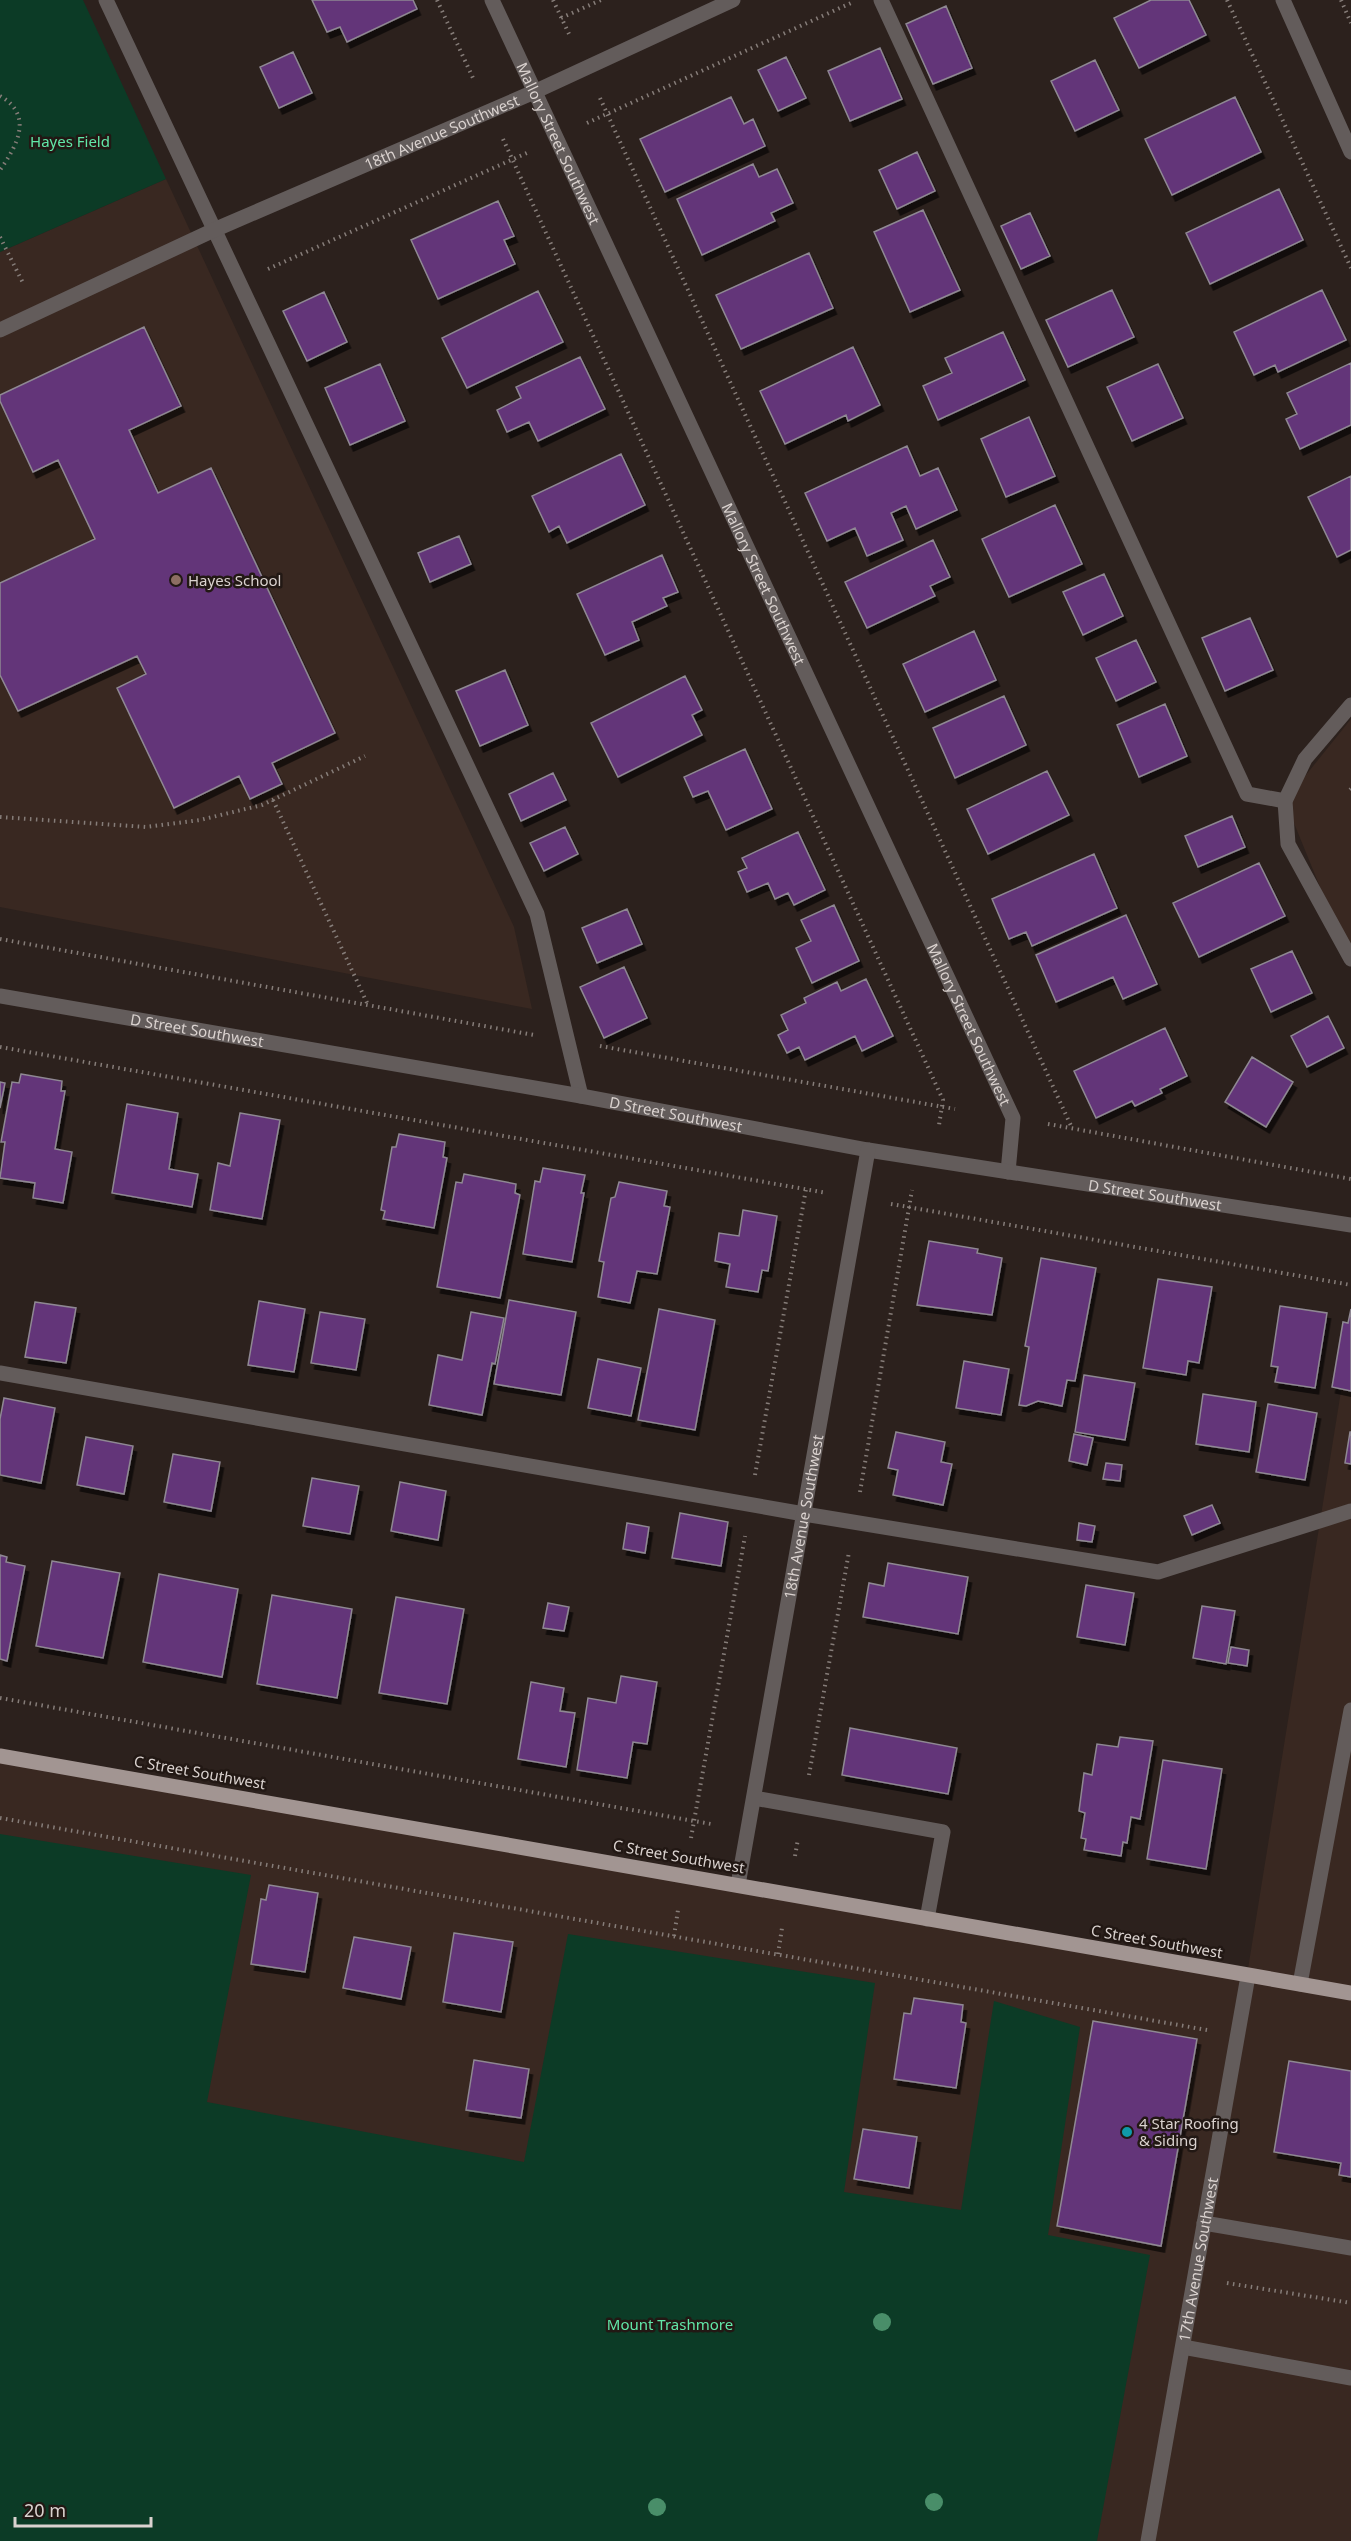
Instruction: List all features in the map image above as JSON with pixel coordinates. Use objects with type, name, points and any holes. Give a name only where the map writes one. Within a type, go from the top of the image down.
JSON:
[{"type":"main road","name":"C Street Southwest","points":[[0,1756],[1351,1993]]},
{"type":"street","points":[[106,0],[537,914],[581,1096]]},
{"type":"street","name":"Mallory Street Southwest","points":[[492,0],[1013,1118],[1008,1172]]},
{"type":"street","name":"18th Avenue Southwest","points":[[0,330],[214,230],[534,92],[733,0]]},
{"type":"street","points":[[882,0],[1247,794],[1285,801]]},
{"type":"street","points":[[1283,0],[1351,152]]},
{"type":"street","points":[[1351,705],[1305,759],[1285,801],[1288,844],[1351,959]]},
{"type":"street","name":"D Street Southwest","points":[[0,996],[581,1096],[868,1150],[1351,1225]]},
{"type":"street","name":"18th Avenue Southwest","points":[[738,1886],[868,1150]]},
{"type":"street","points":[[0,1373],[804,1514],[1158,1572],[1351,1511]]},
{"type":"street","points":[[1300,1984],[1351,1710]]},
{"type":"street","points":[[754,1797],[943,1832],[927,1919]]},
{"type":"street","name":"17th Avenue Southwest","points":[[1148,2541],[1248,1976]]},
{"type":"street","points":[[1204,2223],[1351,2248]]},
{"type":"street","points":[[1182,2347],[1351,2379]]},
{"type":"path","points":[[437,0],[473,78]]},
{"type":"path","points":[[553,0],[569,34]]},
{"type":"path","points":[[561,18],[601,0]]},
{"type":"path","points":[[587,123],[856,0]]},
{"type":"path","points":[[1227,0],[1351,268]]},
{"type":"path","points":[[1341,0],[1351,22]]},
{"type":"path","points":[[0,96],[9,102],[20,116],[20,136],[14,150],[0,170]]},
{"type":"path","points":[[600,98],[1072,1128]]},
{"type":"path","points":[[503,139],[943,1100],[939,1125]]},
{"type":"path","points":[[239,282],[530,152]]},
{"type":"path","points":[[0,237],[38,312]]},
{"type":"path","points":[[0,817],[146,827],[230,815],[273,800],[365,756]]},
{"type":"path","points":[[273,800],[368,1005]]},
{"type":"path","points":[[0,939],[955,1109]]},
{"type":"path","points":[[0,1047],[827,1193]]},
{"type":"path","points":[[1048,1124],[1351,1179]]},
{"type":"path","points":[[890,1204],[1351,1285]]},
{"type":"path","points":[[0,1698],[711,1824]]},
{"type":"path","points":[[0,1818],[1210,2030]]},
{"type":"path","points":[[674,1936],[678,1910]]},
{"type":"path","points":[[778,1954],[782,1928]]},
{"type":"path","points":[[1227,2283],[1351,2303]]},
{"type":"shaded area","name":"Hayes School","points":[[166,179],[514,927],[532,1009],[0,907],[0,252]]},
{"type":"shaded area","points":[[1351,719],[1351,963],[1285,801]]},
{"type":"shaded area","name":"Mount Trashmore","points":[[1351,1329],[1351,2541],[0,2541],[0,1757],[1247,1975]]},
{"type":"green space","name":"Hayes Field","points":[[0,0],[83,0],[166,179],[0,252]]},
{"type":"green space","name":"Mount Trashmore","points":[[0,1834],[251,1875],[207,2102],[524,2162],[568,1934],[875,1983],[844,2192],[961,2210],[994,2001],[1080,2027],[1048,2235],[1150,2255],[1097,2541],[0,2541]]},
{"type":"building","points":[[312,0],[413,0],[417,9],[347,42],[340,27],[327,32]]},
{"type":"building","points":[[1151,0],[1189,0],[1206,35],[1139,68],[1114,18]]},
{"type":"building","points":[[946,6],[972,68],[933,84],[906,24]]},
{"type":"building","points":[[880,48],[902,99],[850,121],[828,71]]},
{"type":"building","points":[[293,52],[312,93],[279,108],[260,67]]},
{"type":"building","points":[[786,57],[806,98],[778,111],[758,70]]},
{"type":"building","points":[[1095,60],[1119,110],[1075,131],[1051,81]]},
{"type":"building","points":[[731,97],[744,124],[753,119],[765,146],[665,192],[640,139]]},
{"type":"building","points":[[1235,97],[1261,152],[1172,195],[1145,139]]},
{"type":"building","points":[[917,152],[935,191],[897,209],[879,170]]},
{"type":"building","points":[[753,164],[759,177],[777,169],[793,203],[771,213],[775,221],[702,255],[677,199]]},
{"type":"building","points":[[1279,189],[1303,240],[1210,284],[1186,233]]},
{"type":"building","points":[[498,201],[514,236],[504,240],[515,264],[438,299],[411,240]]},
{"type":"building","points":[[923,210],[960,290],[910,312],[874,232]]},
{"type":"building","points":[[1030,213],[1050,256],[1021,269],[1001,226]]},
{"type":"building","points":[[809,253],[833,308],[741,349],[716,295]]},
{"type":"building","points":[[1112,290],[1134,337],[1068,367],[1046,320]]},
{"type":"building","points":[[1322,290],[1346,340],[1278,372],[1275,365],[1254,375],[1234,332]]},
{"type":"building","points":[[538,291],[563,342],[467,388],[442,338]]},
{"type":"building","points":[[324,292],[347,342],[307,361],[283,311]]},
{"type":"building","points":[[144,327],[181,406],[129,430],[158,493],[211,468],[335,733],[272,763],[282,784],[250,799],[239,776],[174,808],[117,688],[146,674],[137,656],[18,711],[0,675],[0,583],[95,539],[58,460],[33,472],[0,401],[0,395]]},
{"type":"building","points":[[1003,332],[1025,380],[938,420],[923,386],[952,373],[945,358]]},
{"type":"building","points":[[853,347],[880,405],[848,421],[846,415],[785,444],[760,391]]},
{"type":"building","points":[[580,357],[605,409],[538,441],[529,422],[507,432],[497,410],[521,398],[516,387]]},
{"type":"building","points":[[1351,363],[1351,425],[1300,449],[1286,419],[1297,414],[1287,393]]},
{"type":"building","points":[[380,364],[405,421],[350,445],[325,388]]},
{"type":"building","points":[[1158,364],[1183,418],[1132,441],[1107,387]]},
{"type":"building","points":[[1029,417],[1055,476],[1006,497],[981,439]]},
{"type":"building","points":[[907,446],[920,476],[938,468],[957,510],[916,529],[906,506],[891,513],[903,540],[867,556],[855,528],[827,541],[805,493]]},
{"type":"building","points":[[621,454],[645,505],[567,543],[559,526],[549,532],[532,496]]},
{"type":"building","points":[[1351,476],[1351,550],[1337,557],[1308,497]]},
{"type":"building","points":[[1055,505],[1082,564],[1009,597],[982,539]]},
{"type":"building","points":[[459,536],[471,564],[430,582],[418,553]]},
{"type":"building","points":[[933,540],[950,577],[930,586],[935,596],[867,628],[845,582]]},
{"type":"building","points":[[662,555],[678,592],[663,598],[667,606],[632,622],[639,640],[605,655],[577,594]]},
{"type":"building","points":[[1104,574],[1123,616],[1083,635],[1063,592]]},
{"type":"building","points":[[1250,618],[1273,670],[1225,691],[1202,638]]},
{"type":"building","points":[[974,631],[996,680],[925,712],[903,664]]},
{"type":"building","points":[[1136,640],[1156,682],[1116,701],[1096,658]]},
{"type":"building","points":[[505,670],[528,725],[480,746],[456,691]]},
{"type":"building","points":[[685,676],[702,710],[692,715],[702,735],[618,777],[591,723]]},
{"type":"building","points":[[1004,696],[1026,745],[955,778],[933,728]]},
{"type":"building","points":[[1165,704],[1187,756],[1139,777],[1117,725]]},
{"type":"building","points":[[745,749],[772,809],[726,830],[708,791],[693,797],[684,777]]},
{"type":"building","points":[[1047,771],[1069,815],[988,854],[967,809]]},
{"type":"building","points":[[553,773],[566,800],[521,821],[509,794]]},
{"type":"building","points":[[1232,816],[1245,847],[1198,867],[1185,836]]},
{"type":"building","points":[[565,827],[578,854],[544,871],[530,843]]},
{"type":"building","points":[[798,832],[825,890],[794,905],[788,893],[775,899],[768,883],[747,892],[738,872],[747,868],[742,858]]},
{"type":"building","points":[[1094,854],[1117,908],[1032,946],[1026,932],[1009,939],[992,899]]},
{"type":"building","points":[[1259,863],[1285,916],[1199,957],[1173,903]]},
{"type":"building","points":[[834,905],[859,961],[812,983],[796,948],[811,941],[801,920]]},
{"type":"building","points":[[627,909],[642,944],[597,963],[582,928]]},
{"type":"building","points":[[1126,915],[1157,984],[1123,999],[1113,977],[1056,1002],[1036,955]]},
{"type":"building","points":[[1292,951],[1312,993],[1271,1012],[1251,969]]},
{"type":"building","points":[[624,967],[647,1018],[604,1038],[580,987]]},
{"type":"building","points":[[866,979],[893,1036],[862,1051],[855,1036],[805,1060],[799,1047],[787,1053],[778,1035],[788,1030],[781,1015],[806,1003],[804,998],[837,982],[841,991]]},
{"type":"building","points":[[1328,1016],[1344,1048],[1307,1067],[1291,1036]]},
{"type":"building","points":[[1165,1028],[1187,1076],[1160,1089],[1162,1093],[1135,1106],[1132,1101],[1096,1118],[1074,1071]]},
{"type":"building","points":[[1252,1057],[1293,1082],[1266,1127],[1225,1102]]},
{"type":"building","points":[[21,1074],[62,1081],[61,1091],[65,1091],[55,1149],[72,1152],[63,1203],[33,1198],[35,1183],[0,1178],[5,1142],[1,1142],[12,1082],[19,1083]]},
{"type":"building","points":[[0,1082],[5,1083],[0,1108]]},
{"type":"building","points":[[127,1104],[178,1113],[169,1169],[198,1174],[192,1207],[112,1193]]},
{"type":"building","points":[[240,1113],[280,1120],[262,1219],[210,1210],[218,1163],[230,1166]]},
{"type":"building","points":[[399,1134],[445,1142],[443,1157],[447,1158],[434,1228],[383,1219],[385,1211],[381,1210],[392,1147],[396,1147]]},
{"type":"building","points":[[543,1168],[585,1175],[572,1262],[523,1254],[535,1181],[540,1182]]},
{"type":"building","points":[[464,1174],[516,1184],[515,1193],[520,1195],[500,1298],[437,1287],[456,1182],[462,1183]]},
{"type":"building","points":[[619,1182],[667,1191],[664,1206],[670,1207],[657,1274],[637,1271],[630,1303],[598,1297],[604,1262],[599,1261],[611,1198],[615,1197]]},
{"type":"building","points":[[743,1210],[777,1216],[768,1271],[762,1270],[758,1292],[726,1287],[730,1264],[715,1261],[719,1233],[739,1236]]},
{"type":"building","points":[[929,1241],[978,1249],[977,1253],[1002,1258],[992,1315],[917,1305]]},
{"type":"building","points":[[1041,1258],[1096,1268],[1075,1381],[1067,1380],[1062,1406],[1038,1401],[1026,1406],[1019,1405],[1029,1347],[1025,1346]]},
{"type":"building","points":[[1158,1279],[1212,1287],[1199,1363],[1188,1361],[1186,1375],[1143,1368]]},
{"type":"building","points":[[509,1300],[576,1312],[561,1395],[494,1384]]},
{"type":"building","points":[[259,1301],[305,1309],[294,1372],[248,1365]]},
{"type":"building","points":[[35,1302],[76,1308],[66,1363],[25,1357]]},
{"type":"building","points":[[1280,1306],[1327,1313],[1315,1388],[1275,1382],[1278,1367],[1271,1366]]},
{"type":"building","points":[[659,1309],[715,1320],[695,1430],[638,1420]]},
{"type":"building","points":[[1351,1309],[1351,1391],[1332,1387],[1343,1322],[1348,1323]]},
{"type":"building","points":[[320,1312],[365,1319],[356,1370],[311,1363]]},
{"type":"building","points":[[471,1312],[504,1318],[482,1415],[429,1405],[438,1355],[462,1360]]},
{"type":"building","points":[[598,1359],[641,1368],[631,1416],[588,1408]]},
{"type":"building","points":[[964,1361],[1009,1369],[1001,1415],[956,1408]]},
{"type":"building","points":[[1084,1375],[1135,1383],[1125,1440],[1075,1432]]},
{"type":"building","points":[[1203,1394],[1256,1402],[1249,1452],[1196,1444]]},
{"type":"building","points":[[4,1398],[55,1408],[41,1483],[0,1475],[0,1419]]},
{"type":"building","points":[[1268,1404],[1317,1413],[1305,1480],[1256,1472]]},
{"type":"building","points":[[896,1432],[945,1442],[941,1462],[952,1464],[943,1505],[893,1495],[898,1470],[888,1468]]},
{"type":"building","points":[[1351,1432],[1351,1464],[1345,1463]]},
{"type":"building","points":[[1074,1434],[1093,1438],[1087,1465],[1069,1461]]},
{"type":"building","points":[[86,1437],[133,1446],[124,1494],[77,1485]]},
{"type":"building","points":[[173,1454],[220,1462],[211,1511],[164,1502]]},
{"type":"building","points":[[1106,1463],[1122,1465],[1120,1481],[1103,1479]]},
{"type":"building","points":[[312,1478],[359,1486],[350,1534],[303,1526]]},
{"type":"building","points":[[400,1482],[446,1491],[438,1540],[391,1531]]},
{"type":"building","points":[[1212,1505],[1220,1523],[1192,1535],[1184,1516]]},
{"type":"building","points":[[680,1513],[728,1522],[721,1566],[672,1558]]},
{"type":"building","points":[[627,1523],[649,1527],[645,1553],[623,1549]]},
{"type":"building","points":[[1079,1523],[1095,1526],[1092,1542],[1077,1540]]},
{"type":"building","points":[[0,1555],[7,1557],[6,1562],[25,1566],[7,1661],[0,1659]]},
{"type":"building","points":[[52,1561],[120,1573],[103,1658],[36,1646]]},
{"type":"building","points":[[888,1563],[968,1577],[958,1634],[863,1617],[869,1583],[884,1586]]},
{"type":"building","points":[[159,1574],[238,1589],[222,1677],[143,1662]]},
{"type":"building","points":[[1086,1585],[1134,1593],[1125,1645],[1077,1637]]},
{"type":"building","points":[[272,1595],[352,1609],[337,1698],[257,1684]]},
{"type":"building","points":[[396,1597],[464,1609],[447,1704],[379,1693]]},
{"type":"building","points":[[548,1603],[569,1607],[564,1631],[543,1628]]},
{"type":"building","points":[[1202,1606],[1235,1611],[1226,1664],[1193,1658]]},
{"type":"building","points":[[1231,1647],[1249,1650],[1247,1666],[1228,1663]]},
{"type":"building","points":[[621,1676],[657,1682],[647,1744],[633,1742],[627,1778],[577,1770],[588,1698],[616,1703]]},
{"type":"building","points":[[531,1682],[564,1688],[560,1711],[575,1713],[566,1767],[518,1759]]},
{"type":"building","points":[[850,1728],[957,1748],[948,1794],[842,1775]]},
{"type":"building","points":[[1120,1737],[1153,1741],[1140,1819],[1131,1817],[1127,1843],[1123,1842],[1121,1856],[1084,1850],[1086,1839],[1081,1838],[1085,1813],[1079,1811],[1084,1773],[1092,1775],[1097,1744],[1118,1747]]},
{"type":"building","points":[[1163,1760],[1222,1769],[1206,1869],[1147,1859]]},
{"type":"building","points":[[269,1885],[318,1893],[305,1972],[251,1964],[261,1899],[266,1900]]},
{"type":"building","points":[[454,1933],[513,1942],[501,2012],[443,2002]]},
{"type":"building","points":[[354,1937],[411,1947],[401,1999],[343,1988]]},
{"type":"building","points":[[914,1998],[963,2005],[961,2022],[966,2023],[956,2088],[894,2079],[904,2013],[911,2014]]},
{"type":"building","name":"4 Star Roofing & Siding","points":[[1093,2021],[1197,2039],[1161,2246],[1057,2226]]},
{"type":"building","points":[[474,2060],[529,2069],[521,2118],[466,2110]]},
{"type":"building","points":[[1289,2061],[1351,2071],[1351,2177],[1339,2175],[1341,2163],[1274,2152]]},
{"type":"building","points":[[863,2129],[917,2137],[909,2188],[854,2179]]},
{"type":"place","name":"Hayes School","points":[[176,580]]},
{"type":"place","name":"4 Star Roofing & Siding","points":[[1127,2132]]}]
